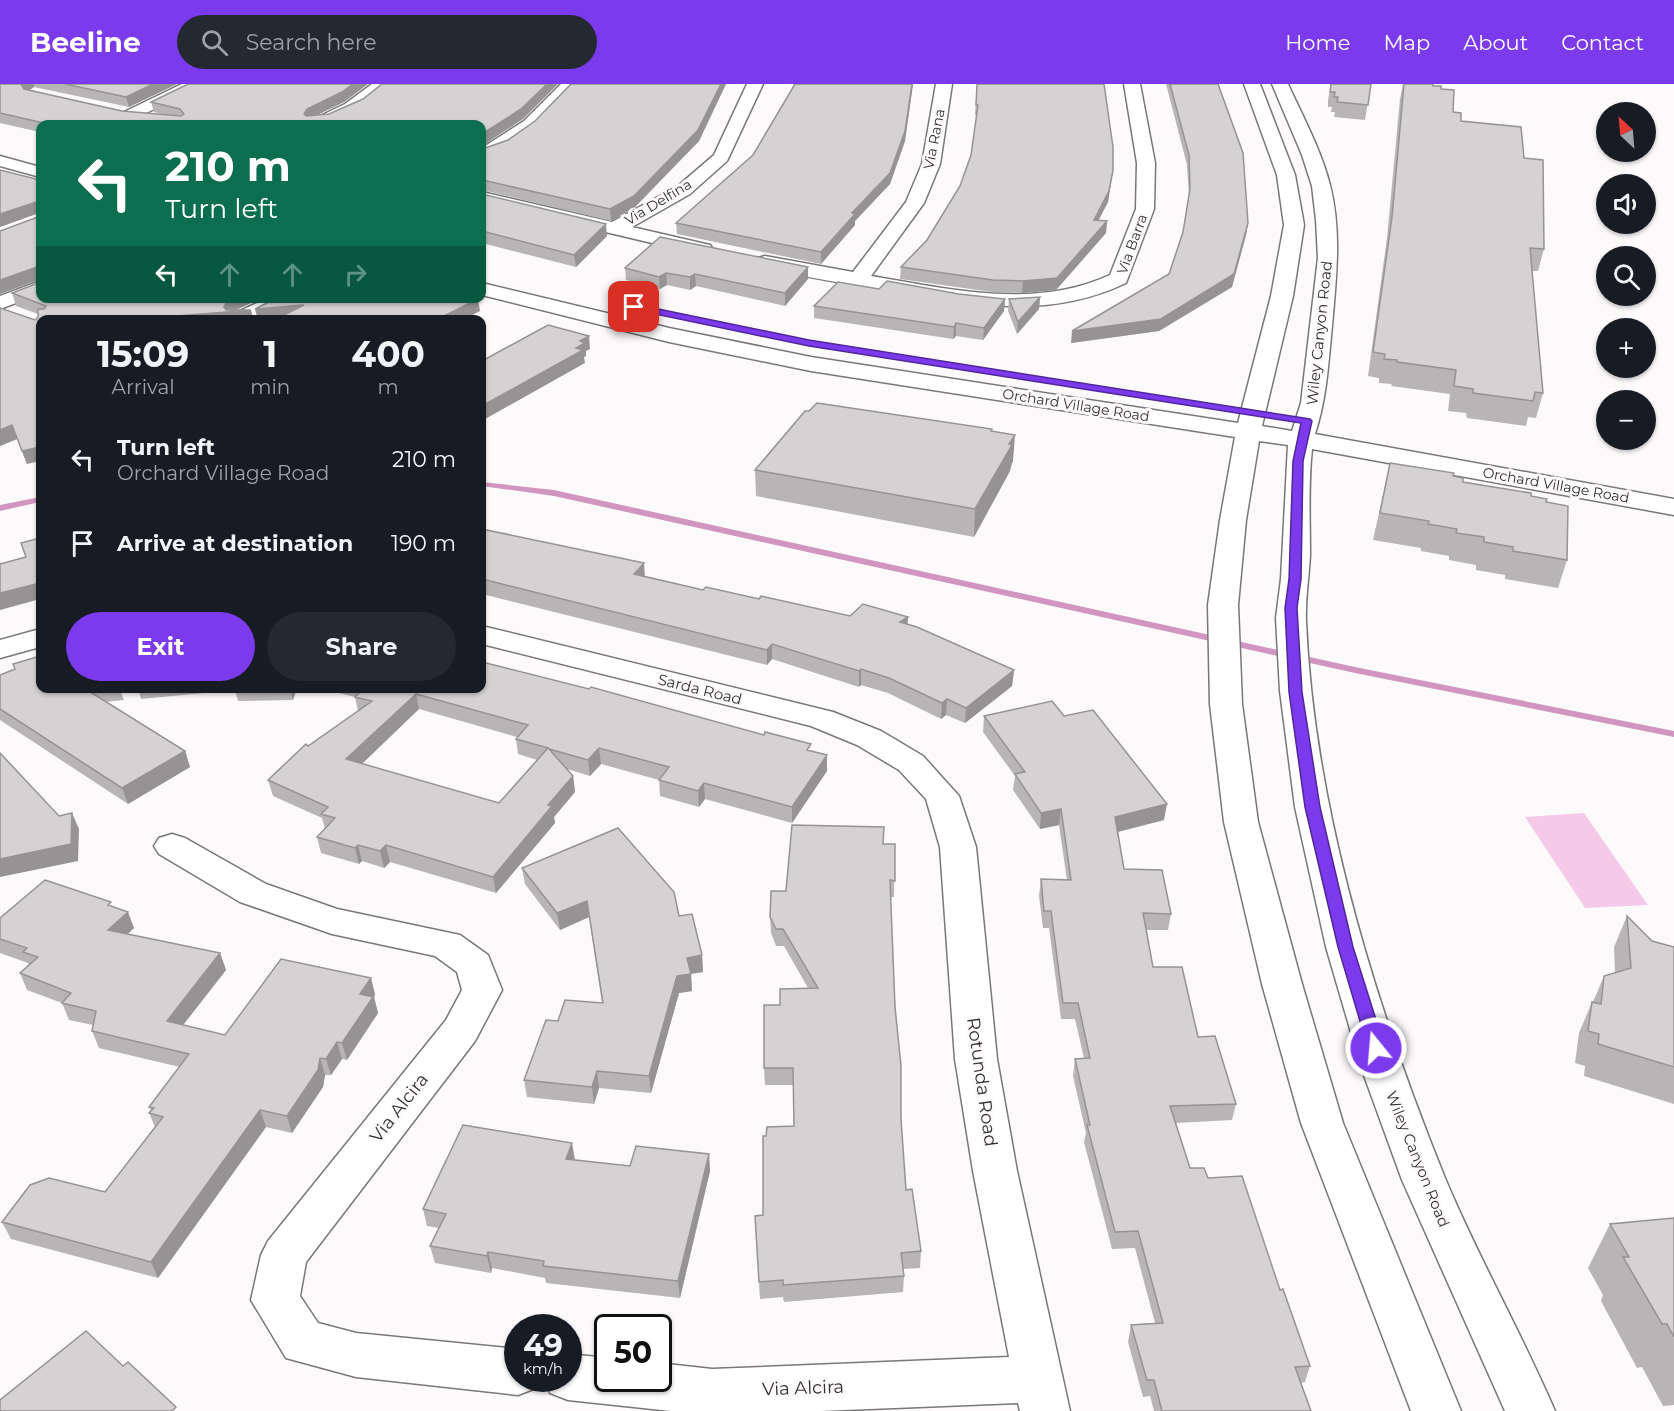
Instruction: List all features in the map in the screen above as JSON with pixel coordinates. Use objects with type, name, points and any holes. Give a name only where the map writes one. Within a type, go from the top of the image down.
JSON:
[{"type":"main road","points":[[153,120],[125,113],[194,84]]},
{"type":"main road","points":[[327,120],[365,99],[381,84]]},
{"type":"main road","points":[[486,152],[532,124],[556,102],[569,84]]},
{"type":"main road","name":"Via Delfina","points":[[614,229],[684,190],[721,157],[755,84]]},
{"type":"main road","name":"Via Rana","points":[[857,280],[915,203],[931,164],[944,84]]},
{"type":"main road","name":"Via Barra","points":[[744,258],[857,280],[991,300],[1022,302],[1069,298],[1098,291],[1119,279],[1145,209],[1146,164],[1132,84]]},
{"type":"main road","points":[[1252,84],[1286,175],[1294,225],[1282,296],[1251,423],[1233,520],[1223,604],[1226,704],[1241,822],[1282,984],[1322,1123],[1436,1411]]},
{"type":"main road","name":"Wiley Canyon Road","points":[[1280,84],[1311,155],[1321,186],[1328,258],[1313,403],[1298,461],[1295,579],[1291,618],[1296,692],[1312,807],[1346,947],[1383,1070],[1424,1180],[1530,1411]]},
{"type":"main road","points":[[0,144],[20,149]]},
{"type":"main road","points":[[0,161],[36,171]]},
{"type":"main road","points":[[486,199],[722,253]]},
{"type":"main road","name":"Orchard Village Road","points":[[486,270],[653,311],[809,343],[1251,423]]},
{"type":"main road","points":[[0,303],[36,289]]},
{"type":"main road","name":"Orchard Village Road","points":[[486,290],[658,333],[811,364],[1304,431],[1674,507]]},
{"type":"main road","points":[[250,315],[275,303]]},
{"type":"main road","name":"Orchard Village Road","points":[[1304,431],[1479,448],[1674,484]]},
{"type":"main road","name":"Sarda Road","points":[[486,637],[822,719],[869,738],[911,763]]},
{"type":"main road","points":[[0,649],[36,639]]},
{"type":"main road","name":"Rotunda Road","points":[[911,763],[942,796],[958,847],[976,1059],[995,1171],[1041,1395]]},
{"type":"main road","name":"Via Alcira","points":[[172,846],[253,893],[332,921],[446,945],[474,965],[482,990],[461,1030],[284,1255],[275,1300],[303,1342],[356,1355],[504,1371]]},
{"type":"main road","name":"Via Alcira","points":[[582,1378],[712,1392],[1041,1395]]},
{"type":"shaded area","points":[[1584,813],[1648,905],[1585,908],[1525,817]]},
{"type":"building","points":[[0,84],[21,84],[24,89],[122,111],[181,116],[184,114],[180,109],[151,102],[188,84],[353,84],[307,109],[304,114],[306,116],[329,114],[363,99],[382,84],[547,84],[521,109],[486,131],[486,120],[36,121],[0,113]]},
{"type":"building","points":[[65,84],[153,84],[126,97]]},
{"type":"building","points":[[571,84],[721,84],[698,130],[634,196],[610,209],[486,181],[486,148],[508,140],[535,121]]},
{"type":"building","points":[[795,84],[912,84],[905,131],[890,173],[852,213],[855,214],[821,252],[676,223],[753,155]]},
{"type":"building","points":[[977,84],[1104,84],[1113,147],[1113,170],[1109,191],[1094,220],[1107,221],[1057,278],[1023,281],[993,280],[901,267],[927,240],[960,186],[971,155],[978,105],[976,105]]},
{"type":"building","points":[[1170,84],[1218,84],[1243,153],[1248,223],[1234,274],[1161,319],[1072,331],[1169,274],[1183,232],[1190,189],[1189,155]]},
{"type":"building","points":[[1331,84],[1371,84],[1368,105],[1337,102],[1338,97],[1334,97],[1335,92],[1330,92]]},
{"type":"building","points":[[1404,84],[1433,84],[1433,86],[1441,86],[1441,89],[1454,90],[1453,112],[1461,113],[1461,121],[1521,127],[1524,158],[1543,160],[1544,249],[1530,248],[1543,393],[1535,392],[1533,401],[1473,393],[1473,389],[1454,386],[1456,370],[1397,362],[1397,360],[1384,359],[1385,354],[1373,352],[1392,217]]},
{"type":"building","points":[[0,170],[36,179],[36,202],[0,214]]},
{"type":"building","points":[[486,195],[606,224],[574,255],[486,232]]},
{"type":"building","points":[[36,218],[36,267],[0,280],[0,231]]},
{"type":"building","points":[[660,237],[808,267],[785,293],[695,274],[690,277],[666,273],[659,277],[625,268]]},
{"type":"building","points":[[887,281],[959,294],[1005,299],[984,328],[956,323],[954,327],[814,306],[838,282],[879,289]]},
{"type":"building","points":[[36,284],[36,302],[12,293]]},
{"type":"building","points":[[1040,297],[1018,322],[1009,299]]},
{"type":"building","points":[[38,303],[226,303],[224,307],[226,310],[251,310],[189,315],[38,315],[38,309],[44,309],[46,306]]},
{"type":"building","points":[[267,303],[470,303],[446,315],[284,315],[304,305],[255,309]]},
{"type":"building","points":[[0,308],[35,320],[36,448],[22,451],[12,425],[0,430]]},
{"type":"building","points":[[548,325],[589,336],[580,341],[585,343],[576,348],[583,350],[486,404],[486,359]]},
{"type":"building","points":[[817,403],[992,429],[991,431],[1015,435],[1009,444],[1012,445],[975,509],[755,470],[805,411],[809,411]]},
{"type":"building","points":[[1390,463],[1454,473],[1453,476],[1463,478],[1463,482],[1531,493],[1531,496],[1547,499],[1546,502],[1568,506],[1567,560],[1513,551],[1513,547],[1484,542],[1484,537],[1456,533],[1457,529],[1428,524],[1429,521],[1380,513]]},
{"type":"building","points":[[486,530],[644,563],[634,574],[703,590],[706,587],[759,599],[761,596],[850,616],[863,604],[908,617],[900,622],[917,627],[1014,670],[966,708],[947,699],[942,703],[889,678],[861,669],[859,671],[772,644],[767,650],[486,580]]},
{"type":"building","points":[[36,539],[36,584],[0,593],[0,564],[26,557],[21,543]]},
{"type":"building","points":[[36,657],[36,693],[92,693],[185,751],[122,788],[0,709],[0,675],[15,669],[13,664]]},
{"type":"building","points":[[486,663],[589,689],[591,687],[764,735],[765,732],[811,744],[807,750],[827,755],[792,807],[704,783],[698,791],[659,780],[669,767],[599,748],[588,760],[549,749],[573,776],[548,805],[552,806],[493,877],[386,845],[380,851],[358,845],[355,848],[317,837],[335,818],[321,814],[328,807],[268,780],[306,744],[308,746],[372,701],[355,697],[359,693],[486,693]],"holes":[[[416,694],[528,725],[516,739],[548,748],[499,803],[346,759]]]},
{"type":"building","points":[[1052,701],[1064,716],[1093,710],[1167,804],[1115,817],[1124,869],[1162,870],[1171,914],[1143,913],[1153,967],[1182,967],[1198,1037],[1215,1036],[1236,1104],[1170,1106],[1190,1168],[1204,1168],[1208,1178],[1242,1176],[1280,1290],[1283,1289],[1310,1366],[1295,1367],[1311,1411],[1162,1411],[1154,1380],[1147,1380],[1131,1325],[1163,1323],[1138,1231],[1115,1232],[1087,1125],[1090,1125],[1075,1059],[1090,1058],[1078,1003],[1063,1003],[1051,911],[1044,911],[1041,879],[1071,880],[1061,809],[1041,813],[1015,774],[1025,772],[984,716]]},
{"type":"building","points":[[0,753],[59,816],[72,813],[71,844],[0,859]]},
{"type":"building","points":[[792,825],[884,827],[883,844],[895,844],[895,881],[890,880],[895,1007],[901,1066],[901,1119],[906,1190],[912,1189],[921,1251],[901,1253],[904,1276],[783,1285],[783,1280],[759,1282],[755,1216],[763,1215],[763,1136],[766,1136],[767,1127],[794,1126],[793,1068],[764,1068],[764,1005],[780,1005],[780,989],[818,988],[783,929],[776,929],[770,917],[771,891],[786,891]]},
{"type":"building","points":[[618,828],[674,892],[679,916],[692,914],[702,955],[687,958],[691,974],[677,976],[649,1076],[597,1071],[592,1087],[524,1080],[546,1020],[558,1021],[565,1000],[603,1003],[587,901],[557,913],[522,868]]},
{"type":"building","points":[[45,880],[111,902],[108,905],[128,912],[108,930],[220,953],[167,1021],[225,1035],[281,959],[371,978],[360,994],[373,997],[342,1043],[337,1042],[326,1059],[320,1058],[318,1070],[287,1116],[260,1110],[151,1262],[2,1222],[30,1185],[49,1178],[105,1192],[163,1117],[149,1113],[154,1108],[149,1107],[189,1054],[92,1031],[96,1011],[62,1003],[71,993],[20,973],[38,957],[23,952],[27,948],[0,939],[0,918]]},
{"type":"building","points":[[1627,916],[1652,941],[1674,947],[1674,1067],[1598,1044],[1599,1034],[1588,1031],[1592,1002],[1601,1004],[1604,976],[1631,968]]},
{"type":"building","points":[[463,1125],[572,1143],[566,1159],[630,1166],[636,1146],[709,1154],[678,1281],[543,1266],[544,1261],[488,1252],[487,1256],[430,1246],[446,1214],[423,1209]]},
{"type":"building","points":[[1674,1218],[1674,1337],[1667,1324],[1662,1324],[1623,1257],[1629,1257],[1610,1224]]},
{"type":"building","points":[[86,1331],[123,1366],[128,1362],[176,1407],[172,1411],[0,1411],[0,1400]]},
{"type":"waterway","points":[[486,484],[554,493],[1355,670],[1674,734]]},
{"type":"waterway","points":[[0,508],[36,501]]},
{"type":"route","points":[[634,307],[809,343],[1307,421],[1298,461],[1295,579],[1291,608],[1296,692],[1312,807],[1346,947],[1376,1048]]}]
